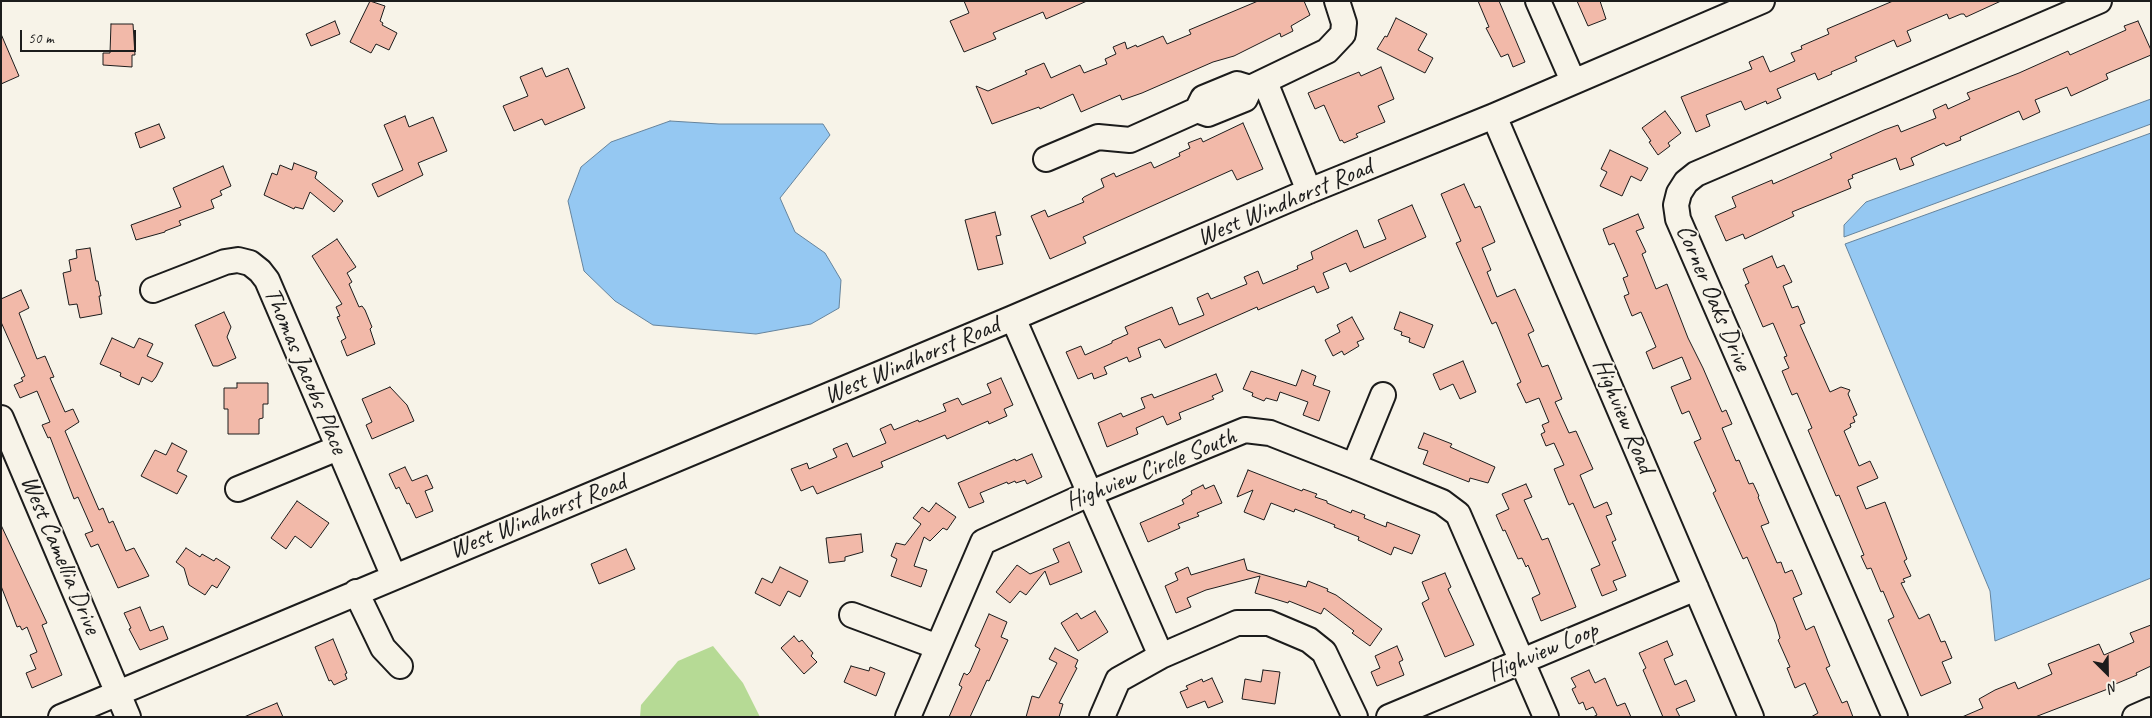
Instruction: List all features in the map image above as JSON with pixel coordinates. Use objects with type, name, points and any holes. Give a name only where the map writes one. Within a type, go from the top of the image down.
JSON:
[{"type":"street","points":[[1046,159],[1098,138],[1130,140],[1197,110],[1208,114],[1245,99],[1258,85],[1328,51],[1337,42],[1343,34],[1344,23],[1337,1]]},
{"type":"street","points":[[1538,1],[1573,81]]},
{"type":"street","name":"West Windhorst Road","points":[[60,717],[1013,318],[1309,191],[1494,116],[1731,7],[1762,1]]},
{"type":"street","name":"Corner Oaks Drive","points":[[1895,717],[1678,219],[1676,205],[1679,193],[1686,182],[1696,174],[2099,1]]},
{"type":"street","points":[[1258,85],[1309,191]]},
{"type":"street","name":"Highview Road","points":[[1494,116],[1751,717]]},
{"type":"street","name":"Thomas Jacobs Place","points":[[153,290],[225,262],[238,260],[260,271],[267,280],[394,577]]},
{"type":"street","points":[[1013,318],[1161,656]]},
{"type":"street","points":[[1354,466],[1383,395]]},
{"type":"street","name":"West Camellia Drive","points":[[1,418],[128,717]]},
{"type":"street","name":"Highview Circle South","points":[[908,717],[983,542],[1091,493],[1246,430],[1270,433],[1354,466],[1442,502],[1458,514],[1546,717]]},
{"type":"street","points":[[238,488],[338,448]]},
{"type":"street","name":"Highview Loop","points":[[1390,717],[1696,588]]},
{"type":"street","points":[[356,592],[383,648],[400,666]]},
{"type":"street","points":[[852,615],[938,648]]},
{"type":"street","points":[[1102,717],[1118,680],[1161,656],[1237,623],[1269,623],[1309,640],[1324,652],[1355,717]]},
{"type":"street","points":[[2135,717],[2151,710]]},
{"type":"green space","points":[[713,646],[743,683],[760,717],[640,717],[641,705],[678,661]]},
{"type":"water","points":[[2151,99],[2151,124],[1844,237],[1844,225],[1866,202]]},
{"type":"water","points":[[670,121],[719,124],[823,124],[830,135],[780,198],[795,232],[825,253],[841,280],[839,308],[811,324],[756,334],[653,325],[615,301],[584,271],[568,201],[581,167],[611,142]]},
{"type":"water","points":[[2151,133],[2151,578],[1995,641],[1990,591],[1845,244]]},
{"type":"building","points":[[370,1],[385,6],[380,21],[383,23],[382,25],[397,33],[389,50],[376,44],[371,53],[350,42]]},
{"type":"building","points":[[964,1],[1087,1],[1046,19],[1043,12],[993,33],[996,39],[964,52],[950,21],[969,13]]},
{"type":"building","points":[[1258,1],[1304,1],[1310,15],[1291,26],[1293,31],[1281,37],[1280,33],[1234,56],[1213,62],[1122,100],[1120,95],[1081,112],[1073,94],[1040,109],[1039,107],[992,124],[976,86],[988,91],[1027,74],[1025,71],[1044,63],[1051,78],[1080,65],[1084,73],[1107,64],[1105,59],[1116,54],[1113,47],[1125,42],[1127,49],[1136,45],[1137,47],[1163,36],[1167,44],[1191,34],[1189,30]]},
{"type":"building","points":[[1478,1],[1499,1],[1525,62],[1513,67],[1508,54],[1501,57],[1486,28],[1489,27]]},
{"type":"building","points":[[1577,1],[1600,1],[1606,19],[1588,26]]},
{"type":"building","points":[[1893,1],[2001,1],[1966,17],[1964,14],[1961,14],[1949,19],[1947,14],[1907,31],[1911,41],[1897,47],[1894,40],[1855,57],[1857,61],[1818,80],[1815,73],[1777,89],[1781,98],[1767,104],[1766,101],[1745,110],[1741,101],[1706,115],[1710,126],[1696,132],[1681,97],[1752,69],[1749,62],[1763,56],[1770,72],[1795,61],[1791,53],[1802,49],[1801,46],[1829,34],[1827,29]]},
{"type":"building","points":[[1396,18],[1427,34],[1418,50],[1433,58],[1425,73],[1377,49],[1385,36],[1387,37]]},
{"type":"building","points":[[335,21],[340,34],[311,46],[306,34]]},
{"type":"building","points":[[2138,21],[2151,50],[2151,55],[2106,74],[2108,79],[2071,96],[2067,87],[2035,100],[2040,112],[2023,120],[2019,111],[1960,137],[1961,140],[1946,146],[1944,143],[1911,158],[1914,165],[1900,170],[1896,158],[1852,175],[1853,178],[1848,180],[1851,188],[1792,212],[1794,216],[1745,239],[1743,234],[1726,241],[1715,216],[1736,207],[1732,197],[1772,180],[1773,184],[1832,158],[1830,154],[1884,130],[1898,125],[1901,132],[1936,118],[1933,110],[1946,104],[1948,109],[1970,99],[1967,93],[2068,51],[2070,55],[2126,30],[2124,26]]},
{"type":"building","points":[[111,24],[133,24],[135,55],[132,55],[132,67],[103,65],[103,53],[110,53]]},
{"type":"building","points":[[1,34],[19,76],[1,84]]},
{"type":"building","points":[[1381,67],[1394,99],[1378,106],[1385,122],[1356,134],[1358,137],[1344,143],[1342,140],[1340,141],[1324,105],[1315,109],[1308,93],[1359,72],[1361,76]]},
{"type":"building","points":[[542,68],[546,77],[568,68],[585,108],[545,125],[542,119],[514,131],[503,106],[528,96],[520,77]]},
{"type":"building","points":[[1665,111],[1681,133],[1668,143],[1670,146],[1658,155],[1642,128]]},
{"type":"building","points":[[405,116],[409,127],[433,117],[447,151],[418,163],[423,175],[378,197],[372,184],[403,170],[384,125]]},
{"type":"building","points":[[1243,123],[1263,169],[1237,180],[1232,170],[1083,237],[1086,243],[1050,259],[1031,216],[1045,210],[1048,217],[1084,202],[1082,199],[1084,197],[1104,187],[1101,179],[1114,173],[1116,177],[1151,162],[1154,168],[1180,156],[1179,153],[1190,148],[1188,143],[1201,138],[1203,142]]},
{"type":"building","points":[[159,124],[165,138],[140,148],[135,133]]},
{"type":"building","points":[[1610,150],[1648,168],[1641,181],[1631,176],[1622,196],[1600,186],[1607,172],[1601,169]]},
{"type":"building","points":[[294,163],[317,172],[315,178],[343,201],[334,212],[310,192],[303,209],[295,207],[294,209],[264,195],[272,173],[277,175],[280,165],[292,170]]},
{"type":"building","points":[[223,166],[231,186],[220,191],[222,195],[211,200],[214,208],[179,221],[181,225],[165,232],[136,240],[131,225],[181,207],[173,188]]},
{"type":"building","points":[[1464,184],[1475,208],[1480,206],[1495,242],[1482,248],[1491,270],[1487,272],[1497,297],[1515,289],[1534,331],[1528,334],[1542,367],[1548,365],[1562,399],[1555,402],[1569,433],[1576,431],[1593,469],[1580,475],[1594,508],[1607,502],[1612,514],[1606,516],[1616,540],[1612,542],[1626,576],[1613,581],[1617,590],[1602,596],[1591,569],[1600,565],[1573,503],[1569,505],[1554,469],[1564,465],[1554,443],[1546,446],[1541,434],[1545,432],[1542,425],[1549,422],[1539,398],[1526,403],[1517,384],[1521,382],[1496,322],[1492,324],[1456,243],[1461,241],[1441,194]]},
{"type":"building","points":[[1412,205],[1426,237],[1350,272],[1346,263],[1323,273],[1329,288],[1317,293],[1314,286],[1258,310],[1257,307],[1165,348],[1160,339],[1138,348],[1141,357],[1129,362],[1127,357],[1104,367],[1107,374],[1094,379],[1092,373],[1078,379],[1066,352],[1081,346],[1085,355],[1128,334],[1125,327],[1172,307],[1179,325],[1204,315],[1197,298],[1208,293],[1211,299],[1247,284],[1244,277],[1258,271],[1263,284],[1298,269],[1297,266],[1313,259],[1311,252],[1357,230],[1364,248],[1386,239],[1378,220]]},
{"type":"building","points":[[995,212],[1001,235],[996,236],[1003,264],[978,270],[965,220]]},
{"type":"building","points":[[1638,214],[1644,228],[1636,231],[1646,252],[1642,254],[1656,289],[1667,284],[1688,338],[1722,412],[1726,410],[1732,424],[1722,428],[1736,461],[1739,460],[1749,484],[1753,483],[1759,496],[1769,523],[1761,526],[1777,563],[1781,562],[1785,573],[1792,570],[1802,594],[1793,598],[1806,630],[1814,626],[1830,666],[1826,668],[1842,703],[1847,701],[1853,717],[1811,717],[1818,713],[1805,683],[1795,688],[1787,668],[1790,667],[1778,640],[1780,638],[1776,624],[1747,557],[1743,559],[1713,493],[1716,491],[1694,442],[1701,439],[1689,411],[1682,414],[1671,387],[1691,379],[1682,357],[1653,369],[1646,352],[1656,347],[1641,312],[1632,316],[1624,296],[1629,294],[1623,278],[1628,276],[1614,243],[1609,245],[1603,229]]},
{"type":"building","points":[[337,239],[356,267],[347,273],[352,282],[349,284],[359,307],[362,306],[365,310],[372,327],[370,329],[375,344],[347,356],[341,341],[346,338],[337,317],[340,316],[336,307],[342,304],[312,256]]},
{"type":"building","points":[[90,248],[96,281],[98,281],[101,296],[99,296],[102,314],[80,318],[77,304],[69,305],[63,273],[71,271],[69,260],[77,258],[76,250]]},
{"type":"building","points":[[1772,256],[1777,268],[1784,265],[1792,282],[1783,286],[1792,308],[1798,306],[1805,323],[1800,325],[1830,392],[1841,387],[1850,390],[1848,394],[1857,415],[1853,417],[1855,422],[1850,424],[1851,427],[1844,431],[1859,466],[1870,461],[1878,478],[1857,487],[1866,509],[1885,502],[1907,559],[1904,561],[1911,576],[1903,579],[1905,582],[1901,583],[1919,619],[1929,614],[1941,642],[1945,641],[1952,658],[1942,662],[1951,683],[1921,696],[1888,620],[1894,617],[1883,591],[1881,592],[1871,568],[1867,569],[1861,556],[1864,555],[1839,495],[1836,496],[1808,430],[1812,428],[1797,393],[1792,395],[1782,371],[1789,368],[1784,357],[1787,356],[1773,323],[1763,327],[1745,285],[1749,283],[1743,269]]},
{"type":"building","points":[[21,290],[29,308],[19,313],[37,359],[45,356],[54,377],[50,378],[65,412],[73,409],[79,422],[65,431],[99,510],[103,508],[109,523],[113,521],[126,551],[134,548],[149,576],[118,588],[98,544],[91,547],[85,534],[93,531],[78,497],[74,499],[50,437],[48,438],[42,425],[50,422],[37,391],[20,398],[14,385],[23,381],[21,378],[25,376],[1,322],[1,299]]},
{"type":"building","points":[[224,312],[231,327],[227,337],[236,358],[218,366],[213,366],[195,325]]},
{"type":"building","points":[[1400,312],[1433,325],[1424,348],[1409,342],[1410,338],[1401,335],[1402,332],[1394,329]]},
{"type":"building","points":[[1352,317],[1364,339],[1357,342],[1359,346],[1344,355],[1342,351],[1333,356],[1325,340],[1340,332],[1337,325]]},
{"type":"building","points":[[112,338],[134,348],[139,338],[153,344],[147,356],[163,363],[152,382],[142,377],[139,385],[120,376],[121,373],[100,364]]},
{"type":"building","points":[[1463,361],[1476,392],[1460,399],[1453,384],[1440,390],[1433,374]]},
{"type":"building","points":[[1302,370],[1316,376],[1313,385],[1330,391],[1319,421],[1303,415],[1308,402],[1280,392],[1277,401],[1266,398],[1264,401],[1252,396],[1253,393],[1243,389],[1251,371],[1296,386]]},
{"type":"building","points":[[1216,374],[1223,391],[1212,396],[1214,399],[1179,413],[1181,419],[1167,425],[1163,416],[1136,428],[1138,434],[1107,447],[1098,423],[1121,413],[1123,417],[1145,408],[1141,398],[1152,394],[1154,398]]},
{"type":"building","points":[[1001,378],[1013,405],[1004,409],[1007,416],[989,424],[988,421],[947,439],[945,435],[881,462],[883,467],[817,494],[813,486],[801,491],[791,469],[807,463],[809,469],[837,457],[833,449],[847,443],[853,457],[886,443],[880,429],[891,424],[894,430],[918,420],[919,422],[946,411],[943,404],[958,398],[962,405],[991,393],[987,384]]},
{"type":"building","points":[[237,383],[268,383],[268,404],[263,404],[263,418],[259,419],[259,434],[228,434],[228,409],[224,409],[224,388],[237,388]]},
{"type":"building","points":[[390,387],[407,405],[414,421],[372,439],[366,425],[372,422],[362,399]]},
{"type":"building","points":[[1424,433],[1452,444],[1450,447],[1495,467],[1488,483],[1470,478],[1469,482],[1423,464],[1428,451],[1418,448]]},
{"type":"building","points":[[172,443],[187,451],[177,471],[187,476],[177,494],[141,476],[155,450],[166,455]]},
{"type":"building","points":[[1032,454],[1042,477],[1027,484],[1025,480],[1008,484],[1007,482],[980,493],[984,502],[969,508],[958,483],[1015,459],[1016,461]]},
{"type":"building","points":[[405,467],[412,481],[427,475],[433,488],[425,491],[433,511],[416,518],[399,487],[396,489],[389,474]]},
{"type":"building","points":[[1248,470],[1302,491],[1303,489],[1317,494],[1315,497],[1327,501],[1327,503],[1351,513],[1352,510],[1365,515],[1364,518],[1386,527],[1387,522],[1420,535],[1412,554],[1394,547],[1391,555],[1358,540],[1359,537],[1334,527],[1335,525],[1295,509],[1294,512],[1271,503],[1264,520],[1244,512],[1253,490],[1237,497]]},
{"type":"building","points":[[1526,484],[1532,497],[1524,500],[1542,540],[1548,538],[1576,607],[1541,621],[1532,598],[1540,594],[1528,565],[1526,567],[1522,558],[1518,559],[1496,515],[1509,509],[1502,494]]},
{"type":"building","points":[[1203,485],[1205,489],[1214,485],[1222,503],[1197,513],[1199,516],[1178,524],[1180,528],[1148,542],[1140,523],[1184,504],[1182,500],[1192,494],[1191,491]]},
{"type":"building","points":[[297,501],[329,523],[311,548],[295,536],[286,549],[271,538]]},
{"type":"building","points":[[936,503],[956,517],[947,530],[943,528],[930,541],[924,537],[914,566],[927,570],[921,587],[891,576],[897,559],[891,556],[896,543],[905,545],[921,524],[913,518],[922,507],[929,512]]},
{"type":"building","points":[[1,525],[47,623],[42,625],[62,675],[32,688],[26,673],[36,669],[30,655],[37,652],[27,627],[22,630],[20,626],[17,627],[1,586]]},
{"type":"building","points":[[861,534],[863,552],[845,557],[845,561],[829,563],[826,538]]},
{"type":"building","points":[[1069,542],[1082,572],[1050,585],[1045,571],[1026,595],[1020,591],[1010,603],[996,592],[1017,565],[1030,574],[1059,562],[1053,549]]},
{"type":"building","points":[[186,548],[200,557],[202,554],[214,561],[216,558],[230,567],[217,588],[212,585],[205,595],[189,585],[184,568],[176,562]]},
{"type":"building","points":[[626,549],[635,569],[599,584],[591,564]]},
{"type":"building","points":[[1244,559],[1247,570],[1306,587],[1308,581],[1328,589],[1327,591],[1336,595],[1382,629],[1370,646],[1324,608],[1321,614],[1289,601],[1288,603],[1255,593],[1260,576],[1206,590],[1187,598],[1191,607],[1176,613],[1165,586],[1178,580],[1175,573],[1188,567],[1191,575]]},
{"type":"building","points":[[780,567],[808,581],[800,597],[788,591],[780,606],[755,593],[762,578],[772,583]]},
{"type":"building","points":[[1445,573],[1451,587],[1448,589],[1474,645],[1445,657],[1422,603],[1429,599],[1422,582]]},
{"type":"building","points":[[140,607],[150,631],[163,626],[168,639],[140,650],[129,629],[131,628],[124,613]]},
{"type":"building","points":[[1095,611],[1108,632],[1078,651],[1061,623],[1077,613],[1081,619]]},
{"type":"building","points":[[989,614],[1007,622],[1001,637],[1008,640],[970,717],[949,717],[962,687],[959,685],[964,673],[967,675],[970,672],[980,649],[975,646]]},
{"type":"building","points":[[2151,625],[2151,666],[2136,673],[2137,675],[2113,685],[2113,687],[2035,717],[1962,717],[1983,708],[1979,699],[1995,690],[2015,682],[2018,689],[2052,674],[2048,664],[2099,644],[2104,655],[2134,642],[2130,633]]},
{"type":"building","points":[[794,636],[799,642],[802,640],[813,653],[811,656],[817,662],[804,674],[781,648]]},
{"type":"building","points":[[333,639],[347,673],[345,674],[347,679],[334,685],[331,680],[329,681],[315,647]]},
{"type":"building","points":[[1667,641],[1673,655],[1664,659],[1675,685],[1686,680],[1695,701],[1676,709],[1680,717],[1663,717],[1643,670],[1646,668],[1639,653]]},
{"type":"building","points":[[1397,646],[1403,660],[1399,662],[1404,675],[1377,686],[1371,672],[1380,668],[1375,656]]},
{"type":"building","points":[[1055,648],[1078,660],[1075,667],[1077,668],[1059,703],[1063,704],[1059,717],[1026,717],[1032,696],[1039,698],[1057,663],[1049,659]]},
{"type":"building","points":[[851,666],[869,671],[870,667],[885,673],[876,696],[844,682]]},
{"type":"building","points":[[1263,670],[1280,672],[1275,704],[1242,699],[1245,679],[1261,682]]},
{"type":"building","points":[[1589,670],[1595,683],[1605,678],[1617,706],[1625,703],[1631,717],[1593,717],[1597,715],[1593,707],[1586,710],[1583,702],[1579,704],[1572,689],[1576,687],[1571,678]]},
{"type":"building","points":[[1212,678],[1223,702],[1208,708],[1205,701],[1187,708],[1180,692],[1188,689],[1186,686],[1202,679],[1203,682]]},
{"type":"building","points":[[277,703],[283,717],[244,717]]}]
